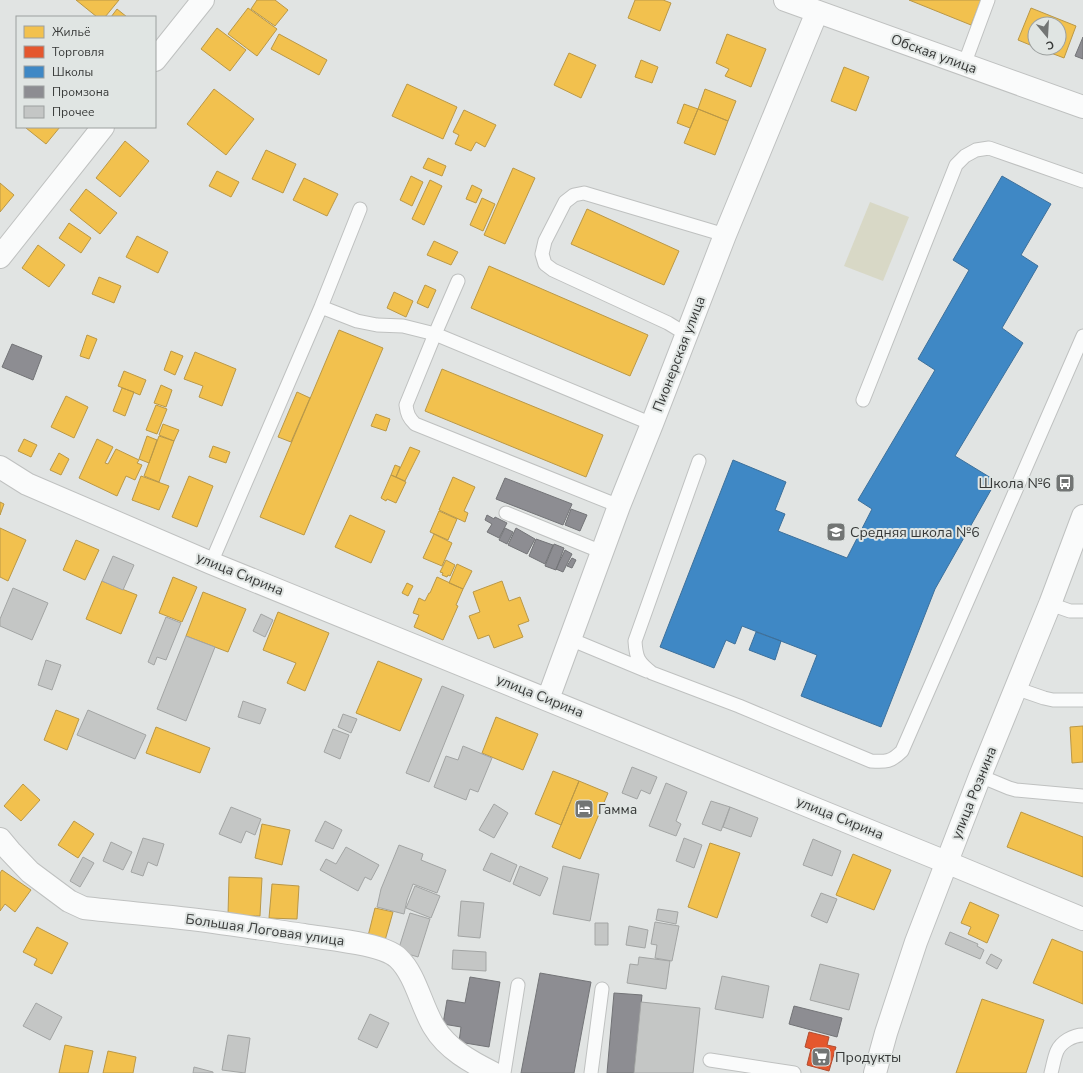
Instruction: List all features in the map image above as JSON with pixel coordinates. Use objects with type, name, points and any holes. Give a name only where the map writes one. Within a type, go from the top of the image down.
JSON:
[{"type":"street","points":[[156,59],[203,0]]},
{"type":"street","name":"Обская улица","points":[[785,0],[1083,107]]},
{"type":"street","name":"Пионерская улица","points":[[548,699],[618,506],[652,424],[725,235],[817,12]]},
{"type":"street","points":[[0,258],[102,128]]},
{"type":"street","name":"улица Сирина","points":[[0,467],[28,484],[211,563],[548,699],[1083,919]]},
{"type":"street","name":"улица Рознина","points":[[875,1073],[909,962],[946,862],[1050,604],[1083,516]]},
{"type":"street","name":"Большая Логовая улица","points":[[0,839],[30,872],[69,901],[84,908],[214,922],[357,943],[382,949],[397,957],[407,970],[434,1027],[444,1041],[461,1056],[493,1073]]},
{"type":"lane","points":[[964,65],[988,0]]},
{"type":"lane","points":[[863,400],[956,165],[965,156],[976,150],[989,148],[1083,181]]},
{"type":"lane","points":[[686,334],[668,323],[553,270],[545,264],[542,254],[545,241],[565,202],[574,195],[584,193],[725,235]]},
{"type":"lane","points":[[211,563],[321,307],[360,209]]},
{"type":"lane","points":[[458,281],[406,405],[409,418],[415,424],[618,506]]},
{"type":"lane","points":[[321,307],[357,321],[377,325],[403,326],[435,334],[652,424]]},
{"type":"lane","points":[[570,639],[871,760],[883,762],[895,758],[902,751],[1083,336]]},
{"type":"lane","points":[[652,673],[642,665],[636,653],[635,641],[699,461]]},
{"type":"lane","points":[[506,513],[602,552]]},
{"type":"lane","points":[[1050,604],[1070,610],[1083,611]]},
{"type":"lane","points":[[1015,688],[1053,700],[1083,700]]},
{"type":"lane","points":[[980,776],[1016,790],[1083,796]]},
{"type":"lane","points":[[504,1073],[518,985]]},
{"type":"lane","points":[[591,1073],[602,988]]},
{"type":"lane","points":[[1051,1073],[1057,1050],[1063,1043],[1071,1038],[1083,1035]]},
{"type":"lane","points":[[710,1060],[794,1073]]},
{"type":"green space","points":[[870,202],[909,217],[883,281],[844,266]]},
{"type":"building: Жильё","points":[[76,0],[119,0],[106,16],[96,16]]},
{"type":"building: Жильё","points":[[257,0],[275,0],[288,10],[275,26],[251,9]]},
{"type":"building: Жильё","points":[[635,0],[663,0],[671,3],[660,31],[628,18]]},
{"type":"building: Жильё","points":[[909,0],[981,0],[971,25]]},
{"type":"building: Жильё","points":[[248,8],[277,29],[257,56],[228,34]]},
{"type":"building: Жильё","points":[[1031,8],[1051,16],[1028,16]]},
{"type":"building: Жильё","points":[[117,9],[126,16],[112,16]]},
{"type":"building: Жильё","points":[[1027,18],[1027,44],[1018,40]]},
{"type":"building: Жильё","points":[[1067,22],[1076,26],[1067,50]]},
{"type":"building: Жильё","points":[[217,28],[246,50],[230,71],[201,49]]},
{"type":"building: Жильё","points":[[279,34],[327,60],[319,75],[271,49]]},
{"type":"building: Жильё","points":[[727,34],[766,49],[751,87],[725,76],[729,69],[716,63]]},
{"type":"building: Жильё","points":[[569,53],[596,65],[581,98],[554,85]]},
{"type":"building: Жильё","points":[[641,60],[658,67],[652,83],[635,77]]},
{"type":"building: Жильё","points":[[844,67],[869,77],[856,111],[831,101]]},
{"type":"building: Жильё","points":[[407,84],[457,107],[443,139],[392,116]]},
{"type":"building: Жильё","points":[[214,89],[254,119],[226,155],[187,124]]},
{"type":"building: Жильё","points":[[705,89],[736,101],[728,121],[698,109]]},
{"type":"building: Жильё","points":[[684,104],[698,109],[690,128],[677,123]]},
{"type":"building: Жильё","points":[[698,109],[728,121],[715,155],[684,143]]},
{"type":"building: Жильё","points":[[464,110],[496,125],[485,147],[476,142],[471,151],[455,144],[459,135],[453,132]]},
{"type":"building: Жильё","points":[[26,128],[59,128],[46,144]]},
{"type":"building: Жильё","points":[[125,141],[149,161],[120,197],[96,178]]},
{"type":"building: Жильё","points":[[266,150],[296,164],[283,193],[252,179]]},
{"type":"building: Жильё","points":[[428,158],[446,166],[442,176],[423,168]]},
{"type":"building: Жильё","points":[[513,168],[535,178],[505,244],[484,235]]},
{"type":"building: Жильё","points":[[217,171],[239,182],[231,197],[209,186]]},
{"type":"building: Жильё","points":[[411,176],[423,182],[412,206],[400,200]]},
{"type":"building: Жильё","points":[[304,178],[338,194],[327,216],[293,200]]},
{"type":"building: Жильё","points":[[430,180],[442,186],[424,225],[412,219]]},
{"type":"building: Жильё","points":[[0,183],[14,195],[0,212]]},
{"type":"building: Жильё","points":[[472,185],[482,190],[476,203],[466,199]]},
{"type":"building: Жильё","points":[[86,189],[117,213],[100,234],[70,210]]},
{"type":"building: Жильё","points":[[482,198],[495,204],[483,231],[470,225]]},
{"type":"building: Жильё","points":[[587,209],[679,251],[664,285],[571,244]]},
{"type":"building: Жильё","points":[[69,223],[91,238],[81,253],[59,238]]},
{"type":"building: Жильё","points":[[137,236],[168,252],[158,273],[126,257]]},
{"type":"building: Жильё","points":[[434,241],[458,252],[451,265],[427,255]]},
{"type":"building: Жильё","points":[[38,245],[65,265],[49,287],[22,268]]},
{"type":"building: Жильё","points":[[489,266],[648,335],[630,376],[471,308]]},
{"type":"building: Жильё","points":[[99,277],[121,286],[114,303],[92,294]]},
{"type":"building: Жильё","points":[[425,285],[436,290],[428,308],[417,303]]},
{"type":"building: Жильё","points":[[394,292],[413,301],[406,317],[387,308]]},
{"type":"building: Жильё","points":[[339,330],[383,348],[304,535],[260,517]]},
{"type":"building: Жильё","points":[[87,335],[97,339],[89,359],[80,356]]},
{"type":"building: Жильё","points":[[171,351],[183,356],[175,375],[164,370]]},
{"type":"building: Жильё","points":[[195,352],[236,369],[222,406],[199,397],[203,386],[184,379]]},
{"type":"building: Жильё","points":[[442,369],[603,435],[586,477],[425,411]]},
{"type":"building: Жильё","points":[[124,371],[146,380],[140,395],[118,386]]},
{"type":"building: Жильё","points":[[161,385],[172,390],[166,407],[154,403]]},
{"type":"building: Жильё","points":[[122,388],[134,392],[125,416],[113,411]]},
{"type":"building: Жильё","points":[[297,392],[310,398],[291,442],[278,437]]},
{"type":"building: Жильё","points":[[66,396],[88,407],[74,438],[51,427]]},
{"type":"building: Жильё","points":[[156,405],[167,409],[157,434],[146,430]]},
{"type":"building: Жильё","points":[[376,414],[390,419],[386,431],[371,426]]},
{"type":"building: Жильё","points":[[163,424],[179,430],[174,441],[159,435]]},
{"type":"building: Жильё","points":[[147,436],[157,440],[149,463],[139,459]]},
{"type":"building: Жильё","points":[[159,436],[174,441],[159,482],[144,476]]},
{"type":"building: Жильё","points":[[24,439],[37,445],[31,457],[18,451]]},
{"type":"building: Жильё","points":[[97,439],[113,447],[105,463],[108,464],[116,449],[139,460],[137,463],[142,465],[135,480],[126,476],[117,496],[79,478]]},
{"type":"building: Жильё","points":[[213,446],[230,452],[226,463],[209,457]]},
{"type":"building: Жильё","points":[[410,447],[420,451],[405,481],[396,477]]},
{"type":"building: Жильё","points":[[59,453],[69,459],[61,475],[50,470]]},
{"type":"building: Жильё","points":[[395,465],[400,467],[396,477],[391,475]]},
{"type":"building: Жильё","points":[[391,475],[406,482],[396,503],[387,499],[386,501],[381,498]]},
{"type":"building: Жильё","points":[[141,476],[169,486],[159,510],[132,500]]},
{"type":"building: Жильё","points":[[189,476],[213,486],[197,527],[172,517]]},
{"type":"building: Жильё","points":[[453,477],[475,487],[464,511],[468,513],[465,522],[439,510]]},
{"type":"building: Жильё","points":[[0,502],[4,504],[0,515]]},
{"type":"building: Жильё","points":[[439,511],[457,519],[448,540],[430,532]]},
{"type":"building: Жильё","points":[[350,515],[385,531],[371,563],[335,547]]},
{"type":"building: Жильё","points":[[0,528],[26,540],[8,581],[0,577]]},
{"type":"building: Жильё","points":[[434,534],[452,543],[442,566],[423,558]]},
{"type":"building: Жильё","points":[[76,540],[99,550],[85,580],[63,570]]},
{"type":"building: Жильё","points":[[446,560],[455,565],[450,576],[448,575],[447,577],[442,575],[443,573],[440,572]]},
{"type":"building: Жильё","points":[[457,564],[472,571],[463,589],[449,583]]},
{"type":"building: Жильё","points":[[173,577],[197,587],[182,622],[159,613]]},
{"type":"building: Жильё","points":[[437,577],[463,589],[456,605],[458,606],[443,640],[414,627],[419,615],[413,613],[419,598],[425,601]]},
{"type":"building: Жильё","points":[[102,581],[137,595],[121,634],[86,619]]},
{"type":"building: Жильё","points":[[502,581],[509,601],[520,597],[529,621],[518,625],[523,637],[494,648],[489,635],[478,639],[469,616],[480,612],[473,592]]},
{"type":"building: Жильё","points":[[407,583],[413,586],[408,596],[402,593]]},
{"type":"building: Жильё","points":[[203,592],[246,609],[228,652],[186,636]]},
{"type":"building: Жильё","points":[[278,612],[329,633],[305,691],[287,683],[296,663],[263,650]]},
{"type":"building: Жильё","points":[[378,661],[422,679],[400,731],[356,713]]},
{"type":"building: Жильё","points":[[56,710],[79,719],[67,750],[44,740]]},
{"type":"building: Жильё","points":[[496,717],[538,734],[523,770],[482,753]]},
{"type":"building: Жильё","points":[[1083,726],[1083,762],[1072,763],[1070,727]]},
{"type":"building: Жильё","points":[[156,727],[210,748],[200,773],[146,753]]},
{"type":"building: Жильё","points":[[553,771],[579,781],[561,825],[535,814]]},
{"type":"building: Жильё","name":"Гамма","points":[[579,781],[608,793],[580,859],[552,847]]},
{"type":"building: Жильё","points":[[23,784],[40,800],[21,821],[4,806]]},
{"type":"building: Жильё","points":[[1021,812],[1083,837],[1083,877],[1007,847]]},
{"type":"building: Жильё","points":[[74,821],[94,834],[78,858],[58,845]]},
{"type":"building: Жильё","points":[[262,824],[290,830],[282,865],[255,858]]},
{"type":"building: Жильё","points":[[710,843],[740,853],[717,918],[688,907]]},
{"type":"building: Жильё","points":[[853,854],[891,870],[874,910],[836,895]]},
{"type":"building: Жильё","points":[[2,870],[31,890],[15,912],[5,904],[0,911],[0,873]]},
{"type":"building: Жильё","points":[[229,877],[262,878],[260,916],[228,915]]},
{"type":"building: Жильё","points":[[272,884],[299,886],[297,919],[269,918]]},
{"type":"building: Жильё","points":[[970,902],[999,915],[987,943],[968,934],[971,927],[961,923]]},
{"type":"building: Жильё","points":[[375,908],[393,912],[384,944],[367,940]]},
{"type":"building: Жильё","points":[[37,927],[68,943],[52,974],[34,965],[37,959],[23,952]]},
{"type":"building: Жильё","points":[[1052,939],[1083,952],[1083,1004],[1033,983]]},
{"type":"building: Жильё","points":[[982,999],[1044,1020],[1026,1073],[956,1073]]},
{"type":"building: Жильё","points":[[65,1045],[93,1051],[88,1073],[59,1073]]},
{"type":"building: Жильё","points":[[108,1051],[136,1057],[133,1073],[103,1073]]},
{"type":"building: Торговля","name":"Продукты","points":[[809,1032],[829,1037],[827,1045],[836,1047],[829,1071],[807,1065],[811,1049],[805,1047]]},
{"type":"building: Школы","points":[[1002,176],[1051,204],[1021,255],[1038,266],[1002,328],[1023,343],[955,456],[996,481],[935,589],[881,727],[801,696],[817,655],[742,626],[735,644],[726,640],[714,668],[660,647],[733,460],[786,482],[775,510],[785,514],[778,531],[847,558],[872,509],[858,500],[935,370],[918,359],[969,270],[953,260]]},
{"type":"building: Школы","points":[[756,632],[781,641],[775,660],[749,650]]},
{"type":"building: Промзона","points":[[1083,37],[1083,59],[1075,56]]},
{"type":"building: Промзона","points":[[12,344],[42,356],[33,380],[2,367]]},
{"type":"building: Промзона","points":[[505,478],[572,504],[563,525],[496,499]]},
{"type":"building: Промзона","points":[[571,509],[587,515],[580,531],[565,525]]},
{"type":"building: Промзона","points":[[487,515],[507,523],[499,538],[487,532],[492,524],[485,520]]},
{"type":"building: Промзона","points":[[505,528],[513,532],[507,544],[499,540]]},
{"type":"building: Промзона","points":[[516,528],[535,539],[527,554],[508,545]]},
{"type":"building: Промзона","points":[[536,539],[553,545],[545,564],[529,556]]},
{"type":"building: Промзона","points":[[554,544],[564,548],[556,570],[545,566]]},
{"type":"building: Промзона","points":[[565,550],[572,554],[563,572],[556,569]]},
{"type":"building: Промзона","points":[[572,558],[576,560],[572,568],[567,566]]},
{"type":"building: Промзона","points":[[540,973],[591,982],[574,1073],[521,1073]]},
{"type":"building: Промзона","points":[[470,977],[500,982],[489,1047],[459,1042],[461,1027],[443,1024],[447,1000],[465,1003]]},
{"type":"building: Промзона","points":[[614,993],[642,995],[634,1073],[607,1073]]},
{"type":"building: Промзона","points":[[794,1006],[842,1018],[837,1037],[789,1024]]},
{"type":"building: Прочее","points":[[113,556],[134,565],[123,590],[102,581]]},
{"type":"building: Прочее","points":[[13,588],[48,603],[32,640],[0,626],[0,619]]},
{"type":"building: Прочее","points":[[261,614],[273,620],[265,637],[253,631]]},
{"type":"building: Прочее","points":[[166,617],[181,623],[166,660],[157,657],[154,665],[148,662]]},
{"type":"building: Прочее","points":[[186,636],[215,647],[186,721],[157,709]]},
{"type":"building: Прочее","points":[[46,660],[61,665],[52,690],[38,685]]},
{"type":"building: Прочее","points":[[442,686],[464,695],[429,782],[406,773]]},
{"type":"building: Прочее","points":[[243,701],[266,709],[260,724],[238,717]]},
{"type":"building: Прочее","points":[[88,710],[146,735],[135,759],[77,735]]},
{"type":"building: Прочее","points":[[343,714],[357,719],[351,733],[338,727]]},
{"type":"building: Прочее","points":[[333,729],[349,735],[340,759],[324,752]]},
{"type":"building: Прочее","points":[[463,746],[492,758],[478,792],[470,789],[466,800],[434,787],[446,756],[458,760]]},
{"type":"building: Прочее","points":[[632,767],[657,777],[650,794],[641,790],[637,799],[622,793]]},
{"type":"building: Прочее","points":[[666,783],[687,792],[676,821],[681,824],[676,836],[649,826]]},
{"type":"building: Прочее","points":[[711,801],[730,807],[721,831],[702,824]]},
{"type":"building: Прочее","points":[[494,804],[508,813],[494,838],[479,830]]},
{"type":"building: Прочее","points":[[231,807],[261,819],[255,835],[246,831],[241,843],[219,834]]},
{"type":"building: Прочее","points":[[730,807],[758,818],[751,837],[723,827]]},
{"type":"building: Прочее","points":[[325,821],[342,830],[333,849],[315,841]]},
{"type":"building: Прочее","points":[[143,838],[164,844],[157,866],[148,862],[143,876],[131,872]]},
{"type":"building: Прочее","points":[[684,838],[702,845],[694,868],[676,861]]},
{"type":"building: Прочее","points":[[813,839],[841,851],[832,876],[803,865]]},
{"type":"building: Прочее","points":[[111,842],[132,852],[123,870],[103,861]]},
{"type":"building: Прочее","points":[[399,845],[423,854],[421,860],[446,870],[437,893],[413,884],[404,914],[377,907],[381,889]]},
{"type":"building: Прочее","points":[[346,847],[379,865],[371,880],[365,877],[358,891],[320,870],[326,859],[336,864]]},
{"type":"building: Прочее","points":[[491,853],[517,865],[510,882],[483,870]]},
{"type":"building: Прочее","points":[[83,857],[94,863],[80,887],[70,881]]},
{"type":"building: Прочее","points":[[520,866],[548,878],[540,896],[513,884]]},
{"type":"building: Прочее","points":[[563,866],[599,874],[590,921],[553,914]]},
{"type":"building: Прочее","points":[[415,886],[440,896],[431,918],[406,908]]},
{"type":"building: Прочее","points":[[821,893],[837,899],[827,923],[811,916]]},
{"type":"building: Прочее","points":[[461,901],[484,903],[480,938],[458,936]]},
{"type":"building: Прочее","points":[[658,909],[678,912],[676,924],[656,920]]},
{"type":"building: Прочее","points":[[410,913],[430,919],[418,957],[398,951]]},
{"type":"building: Прочее","points":[[655,922],[679,926],[672,961],[655,958],[657,945],[651,944]]},
{"type":"building: Прочее","points":[[595,923],[608,923],[608,945],[595,945]]},
{"type":"building: Прочее","points":[[629,926],[648,930],[645,948],[626,945]]},
{"type":"building: Прочее","points":[[950,932],[978,944],[977,946],[984,950],[980,959],[945,944]]},
{"type":"building: Прочее","points":[[453,950],[486,952],[486,971],[452,969]]},
{"type":"building: Прочее","points":[[991,954],[1002,960],[997,969],[986,963]]},
{"type":"building: Прочее","points":[[639,957],[670,961],[666,989],[627,983],[630,964],[638,965]]},
{"type":"building: Прочее","points":[[820,964],[859,974],[849,1010],[810,1000]]},
{"type":"building: Прочее","points":[[722,976],[769,986],[763,1018],[715,1009]]},
{"type":"building: Прочее","points":[[641,1002],[700,1008],[693,1073],[634,1073]]},
{"type":"building: Прочее","points":[[36,1003],[62,1017],[50,1040],[23,1026]]},
{"type":"building: Прочее","points":[[370,1014],[389,1023],[377,1048],[358,1039]]},
{"type":"building: Прочее","points":[[228,1035],[250,1038],[245,1073],[222,1070]]},
{"type":"building: Прочее","points":[[194,1067],[213,1072],[213,1073],[193,1073]]},
{"type":"place","name":"Школа №6","points":[[1065,483]]},
{"type":"place","name":"Средняя школа №6","points":[[836,532]]},
{"type":"place","name":"Гамма","points":[[584,809]]},
{"type":"place","name":"Продукты","points":[[821,1057]]}]
